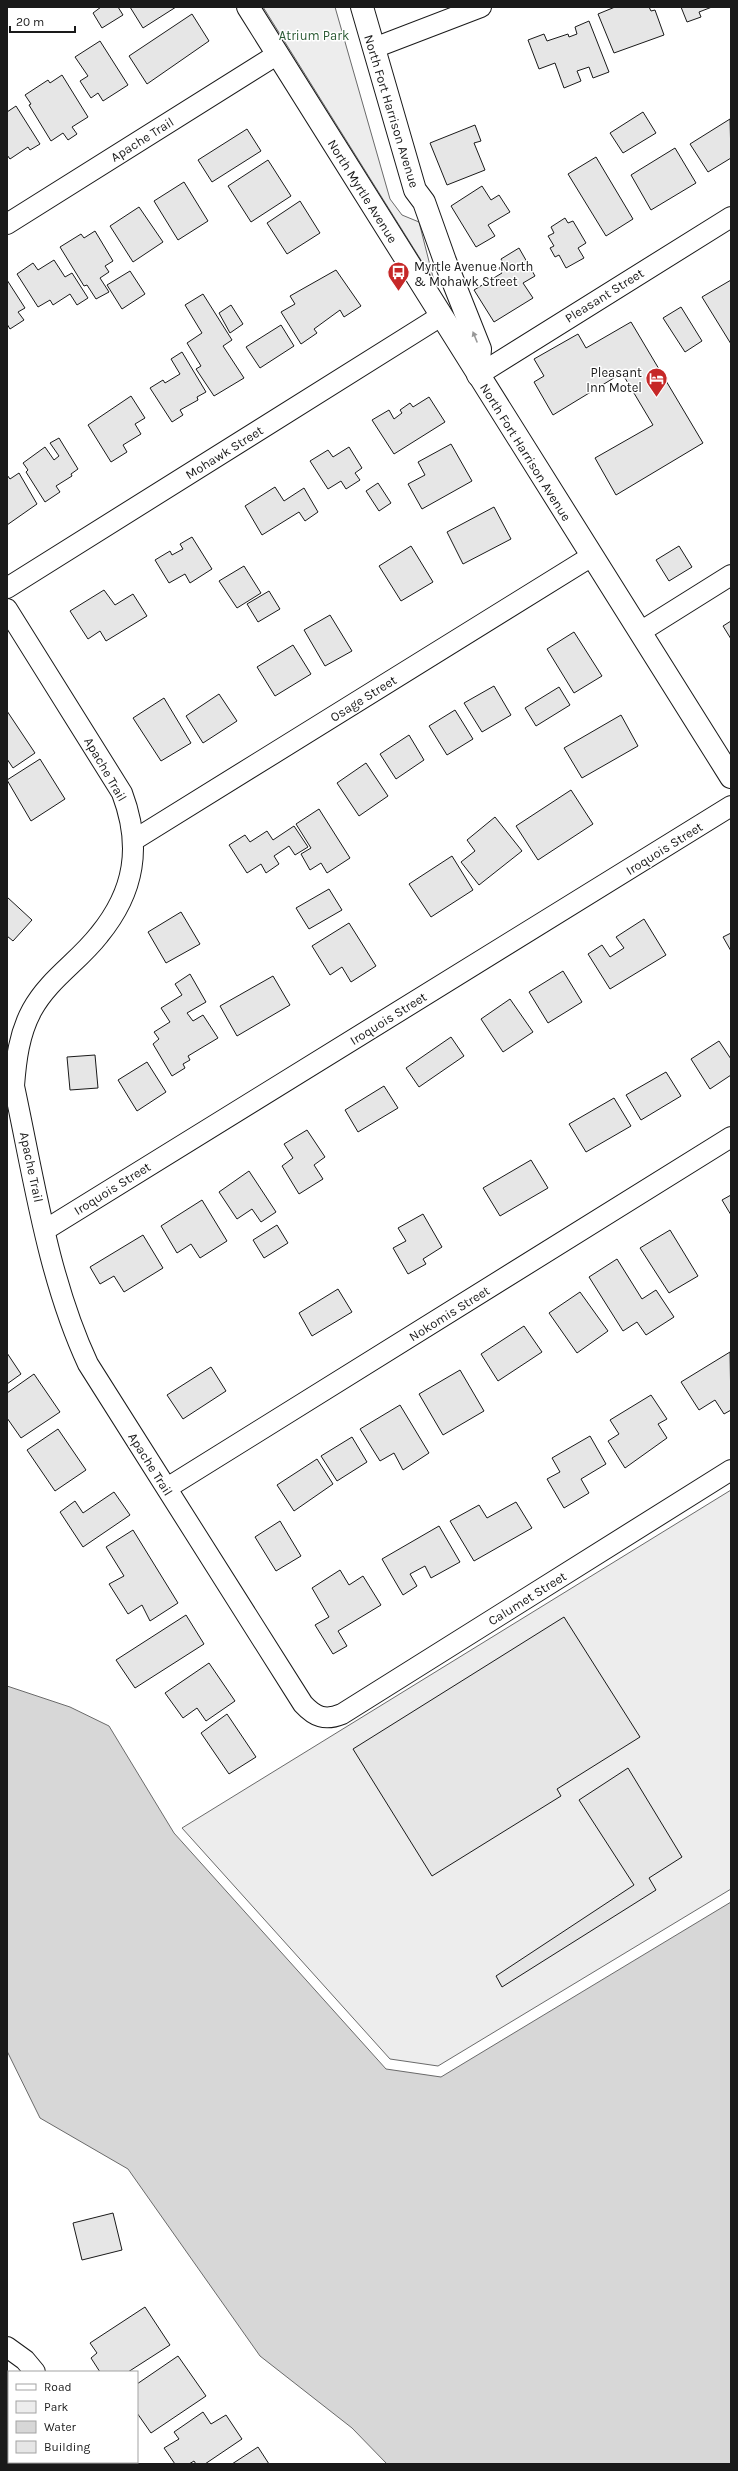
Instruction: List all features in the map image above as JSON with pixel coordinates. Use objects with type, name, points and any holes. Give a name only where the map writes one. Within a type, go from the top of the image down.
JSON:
[{"type":"main road","name":"North Myrtle Avenue","points":[[248,7],[478,375]]},
{"type":"main road","name":"North Fort Harrison Avenue","points":[[362,7],[414,190],[424,202],[445,261],[480,349],[478,375],[731,777]]},
{"type":"street","points":[[374,48],[481,7]]},
{"type":"street","name":"Apache Trail","points":[[7,224],[278,54]]},
{"type":"street","name":"Pleasant Street","points":[[478,375],[731,216]]},
{"type":"street","name":"Mohawk Street","points":[[7,588],[441,316]]},
{"type":"street","name":"Osage Street","points":[[134,840],[592,556]]},
{"type":"street","points":[[640,632],[731,575]]},
{"type":"street","name":"Apache Trail","points":[[7,609],[122,793],[131,816],[134,840],[132,870],[121,902],[99,936],[51,982],[32,1010],[22,1035],[14,1086],[45,1230],[64,1303],[88,1364],[303,1704],[311,1713],[322,1718]]},
{"type":"street","name":"Iroquois Street","points":[[45,1230],[731,806]]},
{"type":"street","name":"Nokomis Street","points":[[167,1488],[731,1137]]},
{"type":"street","name":"Calumet Street","points":[[322,1718],[332,1718],[342,1714],[731,1470]]},
{"type":"street","points":[[7,2347],[25,2360],[34,2371]]},
{"type":"green space","name":"Atrium Park","points":[[263,7],[335,7],[390,199],[402,215],[419,222],[434,281]]},
{"type":"green space","points":[[731,1490],[731,1889],[438,2066],[390,2059],[182,1828]]},
{"type":"water","points":[[7,1686],[70,1707],[109,1726],[174,1833],[386,2069],[441,2077],[731,1902],[731,2464],[387,2464],[352,2428],[260,2356],[128,2169],[40,2118],[7,2051]]},
{"type":"building","points":[[101,7],[118,7],[123,15],[102,28],[93,13]]},
{"type":"building","points":[[130,7],[176,7],[143,28]]},
{"type":"building","points":[[615,7],[649,7],[651,11],[655,10],[664,35],[614,53],[598,14]]},
{"type":"building","points":[[681,7],[712,7],[699,12],[701,17],[687,22]]},
{"type":"building","points":[[192,14],[209,41],[147,84],[129,56]]},
{"type":"building","points":[[589,21],[609,72],[593,78],[589,67],[577,71],[581,81],[564,88],[555,63],[539,69],[528,40],[544,34],[547,41],[568,34],[569,37],[577,34],[575,27]]},
{"type":"building","points":[[100,41],[128,85],[103,101],[98,93],[91,98],[80,81],[88,76],[75,57]]},
{"type":"building","points":[[62,75],[88,117],[72,127],[77,134],[68,140],[63,133],[51,141],[29,105],[31,104],[25,95],[48,80],[50,83]]},
{"type":"building","points":[[16,106],[40,144],[30,150],[28,147],[10,159],[7,155],[7,112]]},
{"type":"building","points":[[643,112],[656,133],[623,153],[610,133]]},
{"type":"building","points":[[730,119],[731,158],[708,172],[690,144]]},
{"type":"building","points":[[475,125],[481,141],[474,143],[485,170],[447,185],[430,143]]},
{"type":"building","points":[[247,129],[261,151],[212,182],[198,160]]},
{"type":"building","points":[[675,148],[696,183],[651,210],[631,175]]},
{"type":"building","points":[[596,157],[633,219],[606,236],[568,174]]},
{"type":"building","points":[[268,160],[291,196],[251,222],[228,186]]},
{"type":"building","points":[[184,182],[208,221],[178,240],[154,201]]},
{"type":"building","points":[[482,186],[491,200],[499,195],[510,212],[488,225],[495,236],[476,247],[451,206]]},
{"type":"building","points":[[300,201],[320,233],[287,254],[267,223]]},
{"type":"building","points":[[139,207],[163,242],[133,262],[110,226]]},
{"type":"building","points":[[565,218],[568,223],[573,221],[586,243],[578,248],[584,258],[566,268],[559,255],[555,257],[550,248],[554,246],[548,236],[554,233],[551,227]]},
{"type":"building","points":[[95,231],[113,261],[105,266],[109,272],[100,278],[109,292],[96,299],[87,285],[84,286],[60,247],[81,234],[84,238]]},
{"type":"building","points":[[519,248],[535,276],[523,283],[533,298],[494,322],[474,290],[502,273],[499,268],[504,265],[501,259]]},
{"type":"building","points":[[54,260],[65,277],[72,273],[88,298],[77,305],[70,294],[53,305],[50,300],[38,307],[17,274],[33,263],[38,270]]},
{"type":"building","points":[[336,270],[361,306],[344,317],[340,310],[314,329],[317,333],[301,344],[281,312],[295,304],[290,296]]},
{"type":"building","points":[[130,271],[145,294],[122,309],[107,285]]},
{"type":"building","points":[[7,280],[25,308],[18,312],[24,320],[10,329],[7,324]]},
{"type":"building","points":[[731,280],[731,344],[702,297]]},
{"type":"building","points":[[203,294],[232,340],[223,346],[244,378],[214,396],[196,369],[201,366],[187,343],[202,333],[185,305]]},
{"type":"building","points":[[231,305],[243,324],[230,333],[219,313]]},
{"type":"building","points":[[681,307],[702,341],[685,352],[663,318]]},
{"type":"building","name":"Pleasant Inn Motel","points":[[631,322],[703,443],[616,495],[595,458],[653,425],[622,373],[553,415],[534,382],[544,376],[534,359],[578,334],[586,348]]},
{"type":"building","points":[[281,325],[294,346],[260,368],[246,347]]},
{"type":"building","points":[[182,352],[206,392],[197,397],[198,400],[180,410],[183,415],[172,422],[150,388],[163,380],[165,383],[180,374],[171,359]]},
{"type":"building","points":[[131,396],[145,418],[135,424],[141,434],[123,445],[127,452],[111,462],[88,425]]},
{"type":"building","points":[[429,397],[445,422],[394,454],[372,420],[389,410],[394,419],[402,413],[400,410],[410,403],[413,407]]},
{"type":"building","points":[[59,438],[78,469],[71,474],[72,476],[56,486],[60,492],[45,502],[26,472],[28,470],[23,463],[45,447],[54,460],[59,456],[50,443]]},
{"type":"building","points":[[451,444],[472,481],[422,509],[408,484],[425,475],[418,462]]},
{"type":"building","points":[[349,447],[362,468],[355,473],[360,480],[346,489],[341,481],[328,489],[310,461],[328,450],[333,457]]},
{"type":"building","points":[[19,473],[37,504],[7,525],[7,475],[10,479]]},
{"type":"building","points":[[378,483],[391,503],[379,511],[366,491]]},
{"type":"building","points":[[275,487],[284,501],[304,488],[318,512],[305,521],[299,512],[262,535],[245,506]]},
{"type":"building","points":[[494,507],[511,539],[463,564],[447,532]]},
{"type":"building","points":[[192,537],[212,569],[190,583],[185,574],[169,583],[155,560],[170,551],[172,555],[183,549],[180,544]]},
{"type":"building","points":[[411,546],[433,582],[401,601],[379,566]]},
{"type":"building","points":[[679,546],[692,567],[669,581],[656,560]]},
{"type":"building","points":[[244,566],[261,593],[237,608],[219,581]]},
{"type":"building","points":[[104,590],[115,605],[133,594],[147,616],[106,641],[100,631],[88,639],[70,611]]},
{"type":"building","points":[[269,591],[280,609],[258,622],[247,604]]},
{"type":"building","points":[[330,615],[352,651],[325,666],[304,630]]},
{"type":"building","points":[[731,621],[731,639],[723,626]]},
{"type":"building","points":[[574,632],[602,676],[574,693],[547,649]]},
{"type":"building","points":[[293,645],[311,674],[275,696],[257,667]]},
{"type":"building","points":[[494,686],[511,715],[482,732],[464,703]]},
{"type":"building","points":[[559,687],[570,705],[536,726],[525,708]]},
{"type":"building","points":[[219,694],[237,721],[203,743],[186,716]]},
{"type":"building","points":[[164,698],[191,743],[161,761],[133,718]]},
{"type":"building","points":[[455,710],[473,739],[447,755],[429,726]]},
{"type":"building","points":[[7,711],[35,753],[13,768],[7,759]]},
{"type":"building","points":[[621,715],[638,746],[582,778],[564,748]]},
{"type":"building","points":[[409,735],[424,760],[396,779],[380,754]]},
{"type":"building","points":[[40,759],[65,799],[31,821],[7,780]]},
{"type":"building","points":[[366,763],[388,796],[359,816],[337,783]]},
{"type":"building","points":[[571,790],[593,824],[538,860],[516,826]]},
{"type":"building","points":[[319,809],[350,858],[327,873],[321,863],[310,870],[301,854],[311,848],[296,824]]},
{"type":"building","points":[[495,817],[522,851],[479,885],[461,862],[475,851],[467,840]]},
{"type":"building","points":[[294,826],[308,847],[295,855],[289,846],[274,856],[279,864],[266,873],[261,864],[247,873],[229,845],[245,835],[250,842],[267,831],[273,840]]},
{"type":"building","points":[[452,856],[473,890],[431,917],[409,884]]},
{"type":"building","points":[[329,889],[342,910],[309,929],[296,908]]},
{"type":"building","points":[[7,897],[32,920],[13,941],[7,936]]},
{"type":"building","points":[[181,912],[200,944],[166,963],[148,932]]},
{"type":"building","points":[[644,919],[666,955],[610,989],[588,954],[602,945],[610,957],[624,948],[616,937]]},
{"type":"building","points":[[349,923],[376,966],[351,982],[342,967],[330,975],[312,946]]},
{"type":"building","points":[[731,933],[731,951],[723,937]]},
{"type":"building","points":[[563,971],[582,1002],[548,1023],[529,992]]},
{"type":"building","points":[[190,974],[206,1002],[187,1013],[193,1021],[203,1015],[218,1038],[188,1056],[190,1060],[183,1064],[185,1068],[172,1076],[153,1044],[159,1039],[154,1032],[170,1022],[161,1008],[182,995],[175,984]]},
{"type":"building","points":[[273,976],[290,1005],[237,1036],[220,1006]]},
{"type":"building","points":[[510,999],[533,1032],[503,1052],[481,1019]]},
{"type":"building","points":[[451,1037],[464,1056],[419,1087],[406,1068]]},
{"type":"building","points":[[719,1041],[731,1059],[731,1075],[710,1089],[691,1059]]},
{"type":"building","points":[[95,1055],[98,1088],[70,1090],[67,1057]]},
{"type":"building","points":[[147,1062],[166,1092],[137,1111],[118,1080]]},
{"type":"building","points":[[666,1072],[681,1096],[641,1120],[626,1095]]},
{"type":"building","points":[[384,1086],[398,1108],[358,1132],[345,1110]]},
{"type":"building","points":[[614,1098],[631,1126],[586,1152],[569,1124]]},
{"type":"building","points":[[307,1130],[325,1157],[314,1165],[323,1179],[299,1194],[282,1166],[293,1158],[284,1144]]},
{"type":"building","points":[[531,1160],[548,1188],[500,1216],[483,1188]]},
{"type":"building","points":[[249,1171],[276,1212],[261,1222],[252,1209],[237,1219],[219,1192]]},
{"type":"building","points":[[731,1195],[731,1215],[722,1200]]},
{"type":"building","points":[[202,1200],[227,1241],[200,1258],[191,1244],[177,1253],[161,1226]]},
{"type":"building","points":[[423,1214],[442,1247],[423,1259],[426,1264],[408,1274],[393,1248],[406,1241],[398,1228]]},
{"type":"building","points":[[277,1225],[288,1243],[264,1258],[253,1240]]},
{"type":"building","points":[[670,1230],[698,1276],[669,1293],[640,1248]]},
{"type":"building","points":[[143,1235],[163,1268],[124,1292],[114,1276],[100,1284],[90,1267]]},
{"type":"building","points":[[617,1259],[642,1299],[656,1290],[674,1317],[646,1335],[637,1322],[623,1331],[589,1277]]},
{"type":"building","points":[[338,1289],[352,1312],[312,1336],[299,1313]]},
{"type":"building","points":[[580,1292],[608,1331],[577,1353],[549,1313]]},
{"type":"building","points":[[524,1326],[542,1352],[498,1381],[481,1354]]},
{"type":"building","points":[[730,1352],[731,1410],[724,1414],[715,1400],[699,1410],[681,1382]]},
{"type":"building","points":[[7,1353],[21,1374],[7,1384]]},
{"type":"building","points":[[211,1367],[226,1391],[183,1419],[167,1395]]},
{"type":"building","points":[[460,1370],[484,1411],[443,1435],[419,1394]]},
{"type":"building","points":[[34,1374],[60,1412],[21,1438],[7,1418],[7,1393]]},
{"type":"building","points":[[651,1395],[667,1419],[658,1424],[667,1438],[625,1468],[608,1441],[619,1434],[610,1420]]},
{"type":"building","points":[[400,1405],[429,1453],[403,1470],[394,1453],[380,1461],[360,1429]]},
{"type":"building","points":[[58,1429],[86,1470],[55,1491],[27,1450]]},
{"type":"building","points":[[590,1436],[606,1464],[581,1479],[589,1493],[564,1508],[547,1479],[560,1472],[552,1458]]},
{"type":"building","points":[[352,1437],[367,1462],[337,1481],[321,1456]]},
{"type":"building","points":[[317,1459],[333,1484],[294,1511],[277,1485]]},
{"type":"building","points":[[114,1492],[130,1515],[83,1547],[60,1512],[75,1501],[83,1513]]},
{"type":"building","points":[[516,1502],[532,1528],[474,1561],[450,1521],[479,1505],[487,1518]]},
{"type":"building","points":[[280,1521],[301,1556],[276,1571],[255,1537]]},
{"type":"building","points":[[439,1526],[460,1562],[431,1578],[425,1566],[410,1574],[417,1586],[403,1595],[382,1559]]},
{"type":"building","points":[[133,1530],[178,1603],[150,1621],[142,1605],[128,1614],[109,1584],[124,1576],[106,1547]]},
{"type":"building","points":[[340,1570],[349,1585],[363,1576],[381,1605],[338,1631],[347,1646],[333,1654],[315,1625],[329,1617],[312,1588]]},
{"type":"building","points":[[186,1615],[204,1644],[135,1688],[116,1660]]},
{"type":"building","points":[[564,1617],[640,1737],[557,1789],[561,1796],[432,1876],[353,1749]]},
{"type":"building","points":[[209,1663],[235,1701],[206,1721],[197,1708],[183,1718],[165,1693]]},
{"type":"building","points":[[227,1714],[256,1757],[229,1774],[201,1733]]},
{"type":"building","points":[[628,1768],[682,1857],[649,1878],[656,1890],[502,1987],[496,1976],[634,1885],[579,1800]]},
{"type":"building","points":[[113,2213],[122,2250],[82,2260],[73,2223]]},
{"type":"building","points":[[145,2307],[170,2345],[130,2371],[99,2371],[91,2358],[97,2353],[90,2343]]},
{"type":"building","points":[[178,2356],[206,2396],[151,2433],[138,2414],[138,2383]]},
{"type":"building","points":[[203,2412],[211,2424],[226,2415],[242,2439],[205,2464],[196,2464],[194,2461],[189,2464],[175,2464],[164,2448],[179,2439],[174,2432]]},
{"type":"building","points":[[258,2447],[269,2464],[232,2464]]},
{"type":"place","name":"Myrtle Avenue North & Mohawk Street","points":[[399,292]]},
{"type":"place","name":"Pleasant Inn Motel","points":[[657,398]]}]
